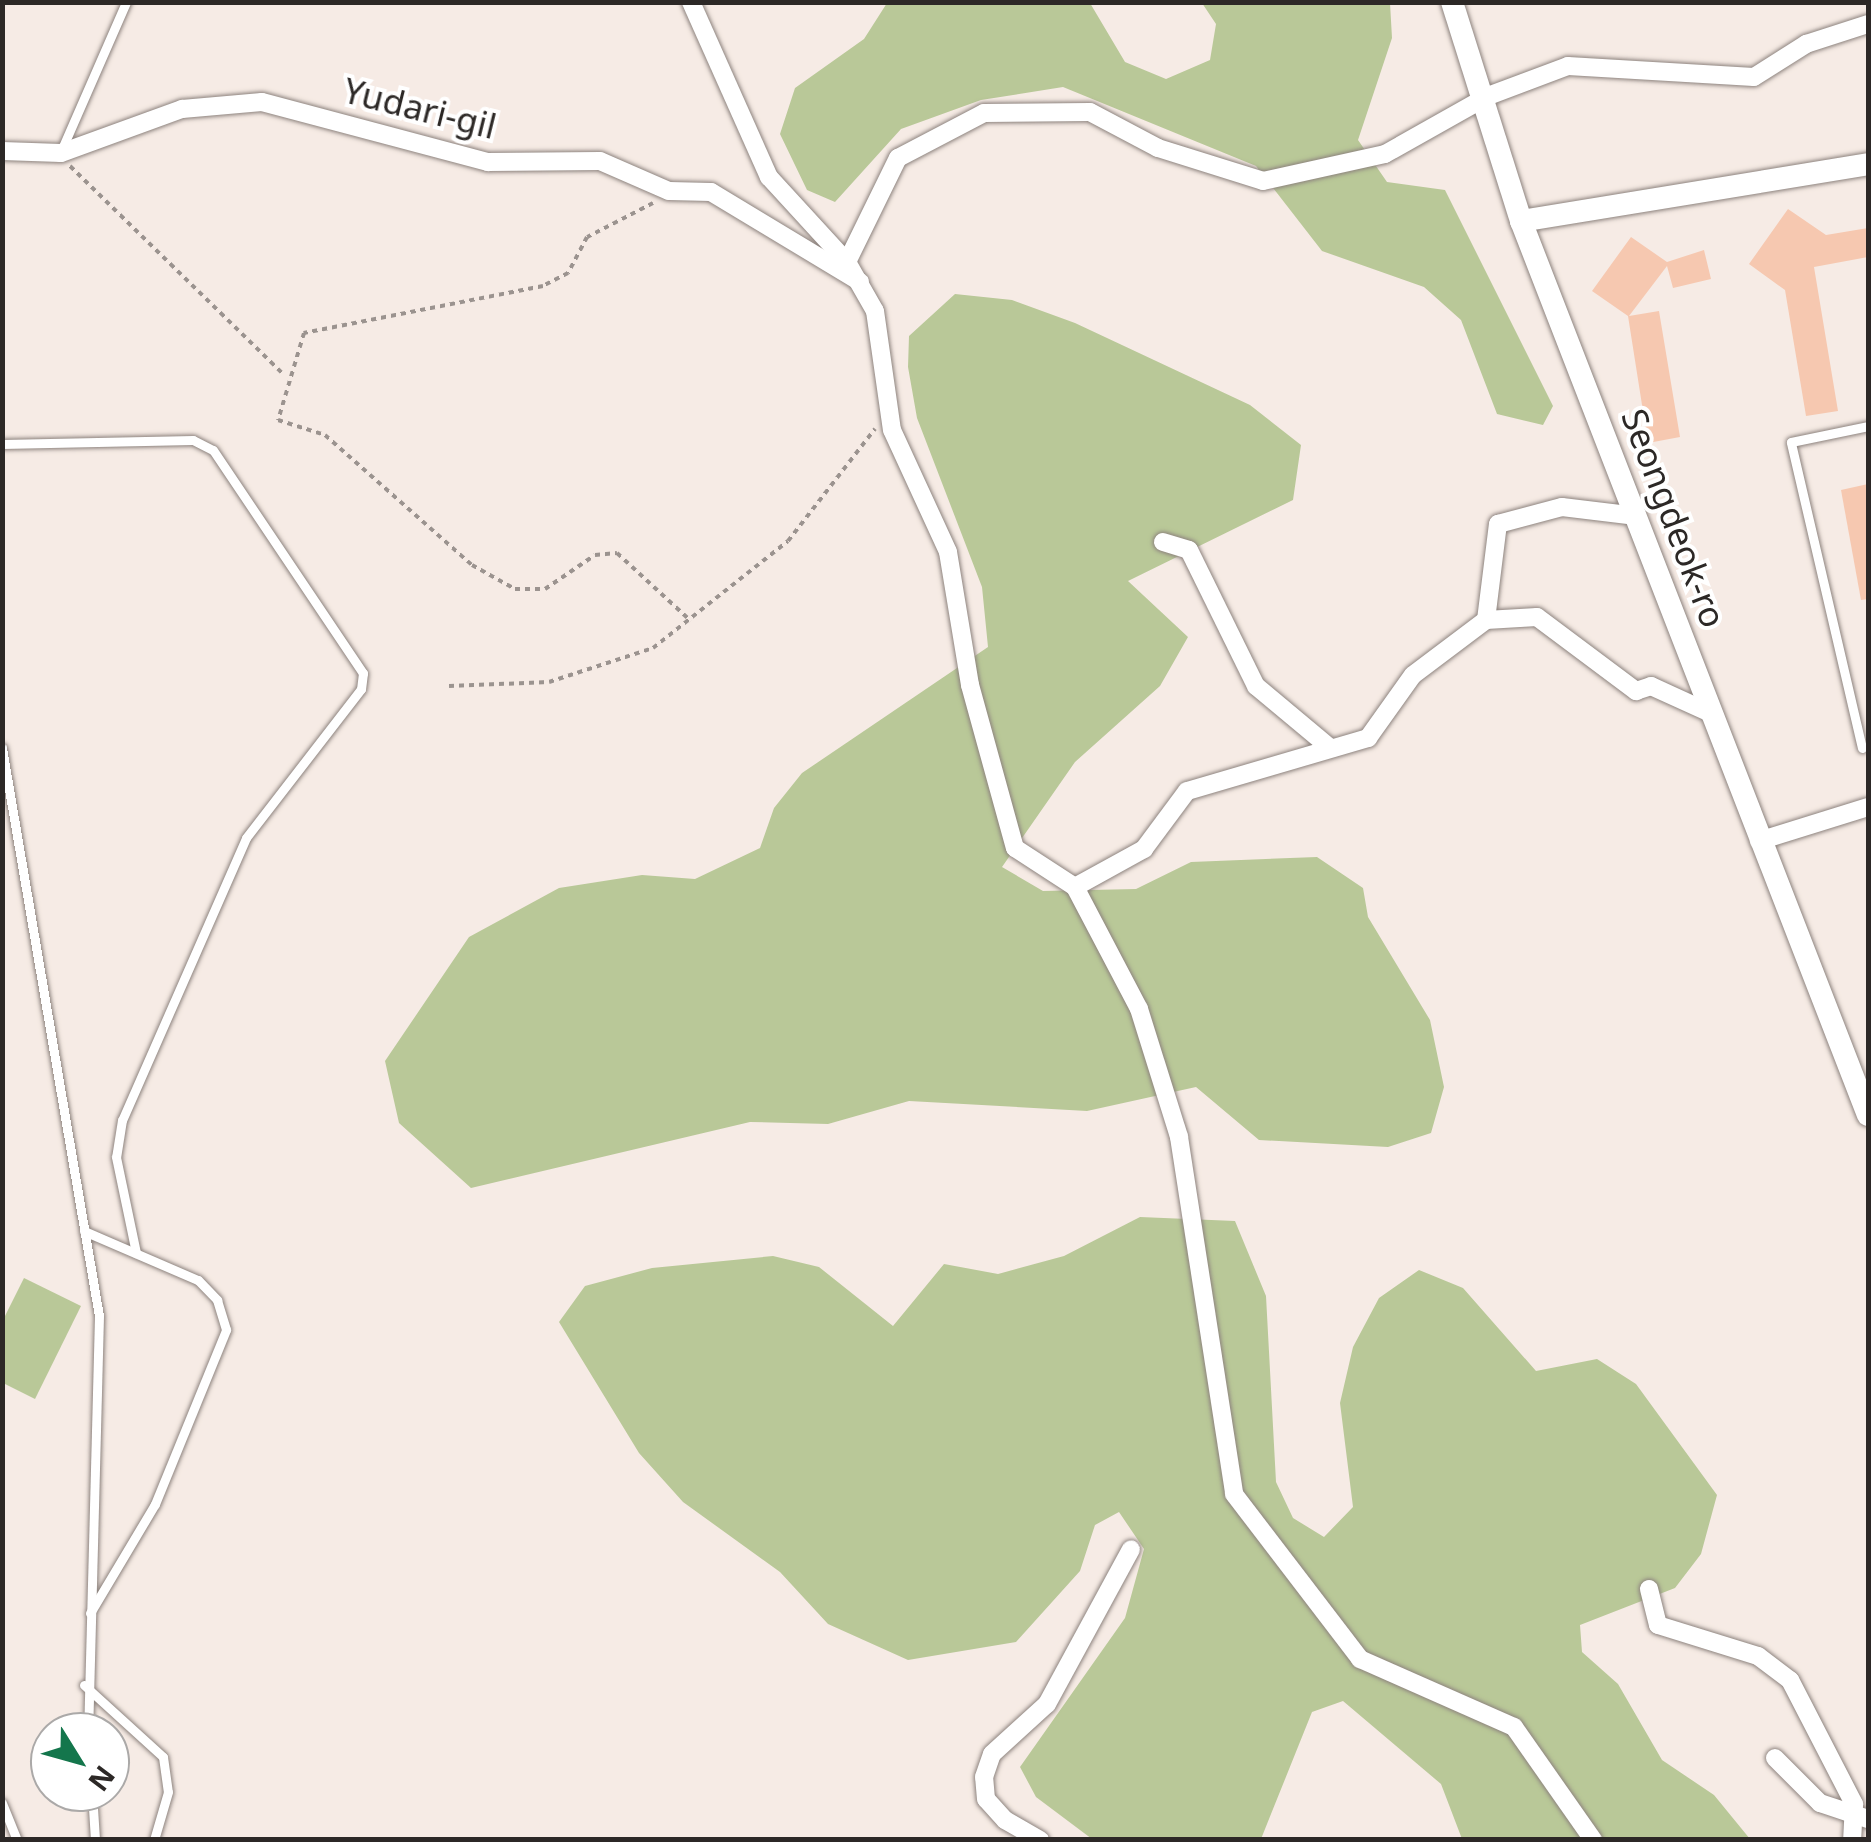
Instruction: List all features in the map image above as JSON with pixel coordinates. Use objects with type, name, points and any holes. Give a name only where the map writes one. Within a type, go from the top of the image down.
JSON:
[{"type":"street","points":[[691,2],[769,177],[846,262],[860,282],[884,339],[888,414],[948,552],[970,685],[1015,848],[1076,888],[1140,1008],[1179,1137],[1234,1494],[1360,1658],[1514,1727],[1593,1840]]},
{"type":"street","name":"Seongdeok-ro","points":[[1452,2],[1488,96],[1521,221],[1708,712],[1868,1115]]},
{"type":"street","points":[[846,262],[898,158],[984,114],[1090,112],[1158,148],[1263,181],[1385,154],[1488,96],[1568,66],[1754,77],[1806,44],[1868,24]]},
{"type":"street","name":"Yudari-gil","points":[[2,152],[60,153],[182,108],[238,100],[488,162],[600,161],[669,191],[729,200],[860,282]]},
{"type":"street","points":[[1521,221],[1868,164]]},
{"type":"street","points":[[1486,620],[1498,524],[1562,507],[1636,516]]},
{"type":"street","points":[[1163,542],[1189,550],[1256,686],[1329,747]]},
{"type":"street","points":[[1076,888],[1144,849],[1188,791],[1368,738],[1413,675],[1486,620],[1537,617],[1636,691],[1651,686],[1708,712]]},
{"type":"street","points":[[1759,841],[1868,807]]},
{"type":"street","points":[[1040,1840],[1005,1820],[986,1799],[984,1777],[992,1754],[1047,1704],[1131,1549]]},
{"type":"street","points":[[1649,1589],[1658,1625],[1758,1656],[1790,1680],[1862,1818]]},
{"type":"street","points":[[1775,1758],[1820,1803],[1862,1818]]},
{"type":"street","points":[[1852,1840],[1862,1818]]},
{"type":"lane","points":[[60,153],[126,2]]},
{"type":"lane","points":[[1862,748],[1791,442],[1868,426]]},
{"type":"lane","points":[[2,444],[193,440],[213,450],[363,673],[362,688],[239,851],[200,959],[122,1120],[116,1157],[136,1254]]},
{"type":"lane","points":[[2,748],[84,1231],[100,1373],[84,1686],[86,1712]]},
{"type":"lane","points":[[84,1231],[198,1280],[226,1330],[155,1504],[89,1616]]},
{"type":"lane","points":[[84,1686],[163,1757],[168,1792],[154,1840]]},
{"type":"lane","points":[[2,1803],[17,1840]]},
{"type":"lane","points":[[93,1812],[95,1840]]},
{"type":"path","points":[[60,153],[284,374]]},
{"type":"path","points":[[669,191],[587,237],[568,273],[544,286],[304,333],[284,374],[278,420],[325,435],[472,564],[515,588],[545,589],[594,554],[616,553],[691,621]]},
{"type":"path","points":[[449,686],[549,682],[653,648],[788,541],[888,414]]},
{"type":"green space","points":[[887,3],[1090,3],[1125,62],[1166,79],[1210,60],[1216,24],[1202,3],[1390,3],[1392,38],[1358,140],[1387,182],[1445,190],[1553,406],[1543,425],[1497,414],[1461,320],[1424,287],[1322,251],[1256,166],[1063,87],[981,100],[901,129],[835,202],[807,190],[780,134],[795,88],[864,39]]},
{"type":"green space","points":[[955,294],[1012,300],[1075,323],[1250,405],[1301,445],[1293,500],[1128,581],[1188,637],[1160,686],[1075,762],[1002,867],[1043,891],[1136,889],[1191,862],[1317,857],[1363,888],[1368,917],[1430,1020],[1444,1087],[1431,1133],[1388,1147],[1259,1140],[1196,1087],[1087,1111],[909,1101],[828,1124],[750,1122],[471,1188],[399,1123],[385,1061],[469,937],[559,888],[642,875],[695,879],[760,848],[774,808],[802,773],[988,647],[982,587],[917,418],[908,367],[909,336]]},
{"type":"green space","points":[[1140,1217],[1235,1221],[1266,1296],[1276,1482],[1293,1518],[1324,1537],[1353,1507],[1340,1403],[1353,1347],[1379,1298],[1419,1270],[1463,1288],[1536,1371],[1597,1359],[1636,1384],[1717,1495],[1701,1554],[1675,1588],[1580,1625],[1582,1652],[1618,1684],[1662,1760],[1714,1795],[1750,1839],[1462,1839],[1441,1784],[1343,1701],[1312,1712],[1261,1839],[1092,1839],[1036,1797],[1020,1767],[1125,1618],[1144,1549],[1119,1512],[1095,1525],[1080,1571],[1016,1642],[908,1660],[828,1624],[780,1572],[683,1502],[639,1453],[559,1322],[585,1286],[652,1268],[773,1256],[819,1267],[893,1326],[944,1264],[998,1274],[1064,1256]]},
{"type":"green space","points":[[24,1278],[81,1306],[35,1399],[3,1383],[3,1320]]},
{"type":"building","points":[[1788,209],[1826,235],[1868,228],[1868,257],[1814,267],[1838,411],[1806,416],[1785,290],[1749,264]]},
{"type":"building","points":[[1631,237],[1667,262],[1704,250],[1711,279],[1673,288],[1667,266],[1629,316],[1659,311],[1680,437],[1648,443],[1628,316],[1592,291]]},
{"type":"building","points":[[1868,484],[1868,599],[1861,600],[1841,490]]}]
